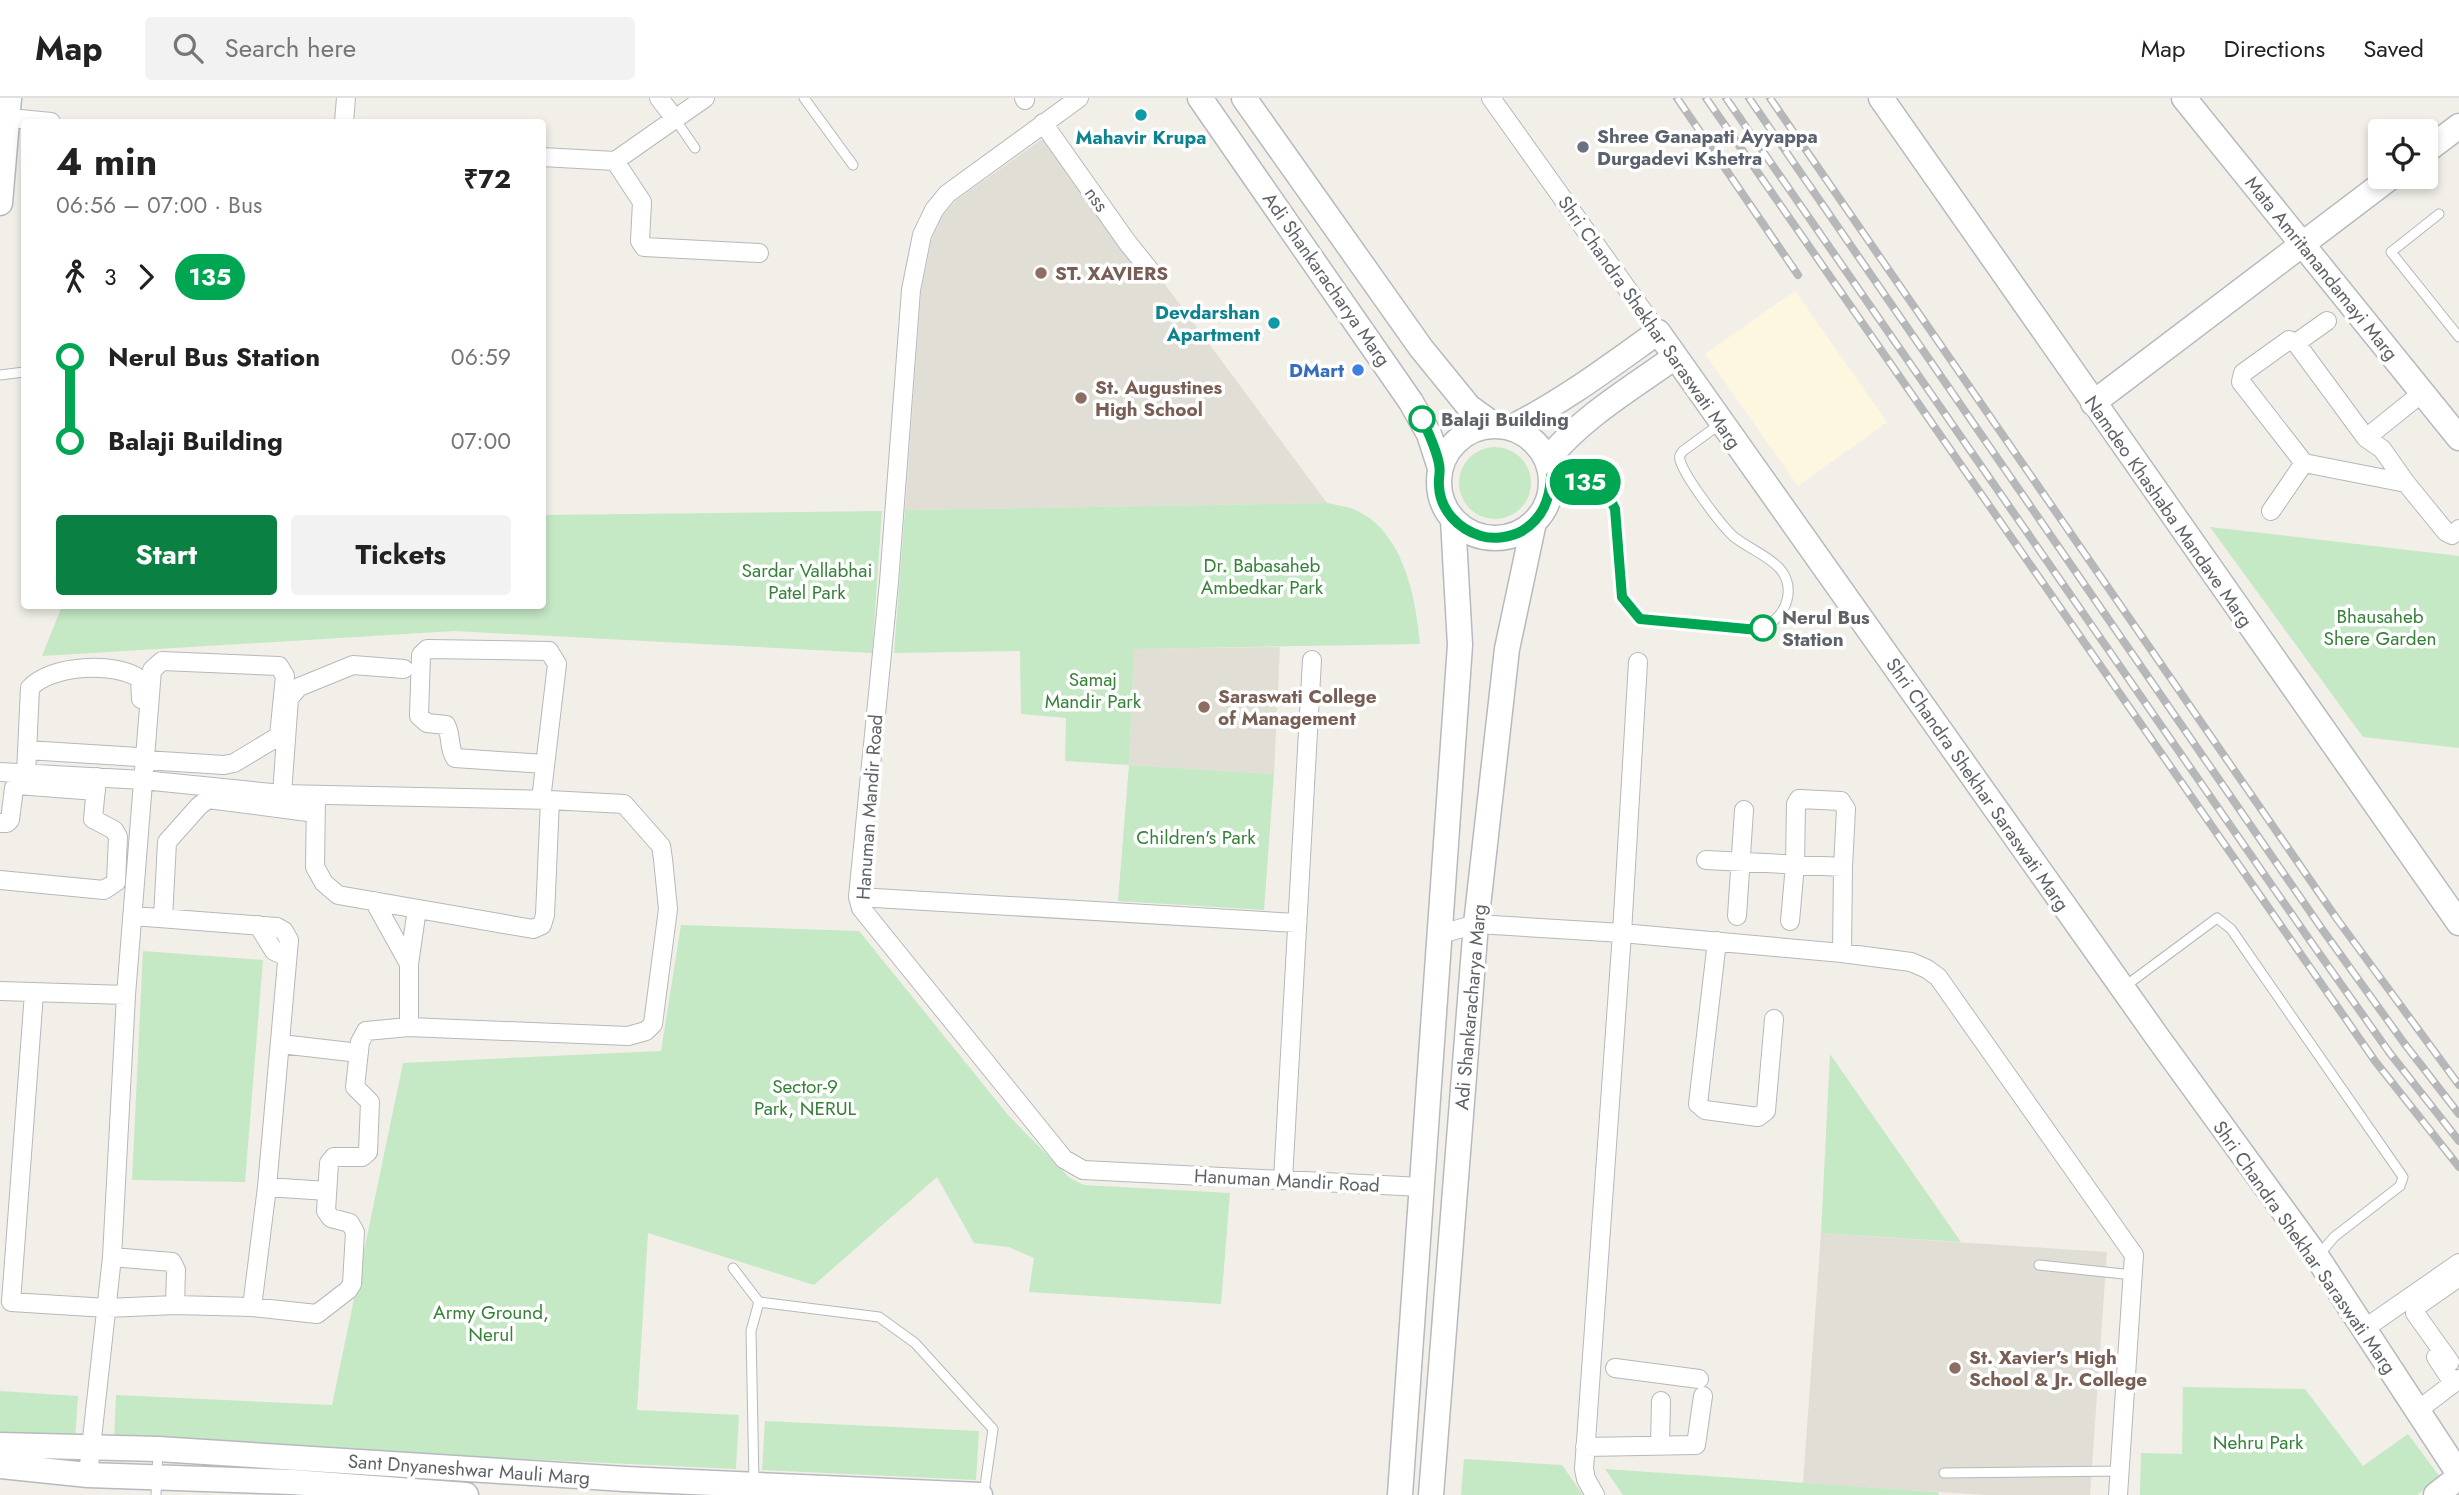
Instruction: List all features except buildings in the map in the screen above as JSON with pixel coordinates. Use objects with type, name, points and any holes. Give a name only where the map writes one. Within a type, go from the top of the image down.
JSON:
[{"type":"street","points":[[344,119],[346,98]]},
{"type":"street","points":[[659,98],[675,119]]},
{"type":"street","points":[[546,157],[615,160],[705,98]]},
{"type":"street","name":"Hanuman Mandir Road","points":[[1079,98],[947,194],[934,209],[922,235],[911,290],[889,582],[858,897],[861,908],[1064,1159],[1073,1166],[1083,1170],[1422,1187]]},
{"type":"street","name":"Adi Shankaracharya Marg","points":[[1200,98],[1412,402],[1429,434],[1440,468]]},
{"type":"street","name":"Shri Chandra Shekhar Saraswati Marg","points":[[1491,98],[2317,1257],[2459,1476]]},
{"type":"street","name":"Namdeo Khashaba Mandave Marg","points":[[1881,98],[2459,923]]},
{"type":"street","name":"Mata Amritanandamayi Marg","points":[[2184,98],[2459,438]]},
{"type":"street","name":"Adi Shankaracharya Marg","points":[[1245,99],[1421,348],[1469,407],[1502,427]]},
{"type":"street","points":[[0,204],[5,111],[38,119]]},
{"type":"street","name":"nss","points":[[1043,123],[1152,273]]},
{"type":"street","points":[[2438,142],[2459,126]]},
{"type":"street","points":[[615,160],[642,202],[640,241],[644,247],[759,253]]},
{"type":"street","points":[[2093,403],[2375,189]]},
{"type":"street","points":[[2296,343],[2327,321]]},
{"type":"street","points":[[1658,332],[1540,413],[1502,427],[1477,428],[1461,437],[1448,451],[1440,468],[1439,486],[1443,504],[1453,520],[1468,531],[1485,537],[1503,537],[1520,532],[1534,522],[1547,501],[1549,468],[1565,438],[1585,420],[1675,357]]},
{"type":"street","points":[[2406,483],[2304,463],[2241,382],[2243,373],[2289,340],[2296,343],[2366,438],[2382,449],[2446,532],[2452,535],[2459,529]]},
{"type":"street","points":[[2366,438],[2422,393]]},
{"type":"street","points":[[1502,427],[1525,435],[1538,445],[1549,468]]},
{"type":"street","points":[[2270,511],[2304,463]]},
{"type":"street","name":"Adi Shankaracharya Marg","points":[[1399,1495],[1460,645],[1453,520]]},
{"type":"street","name":"Adi Shankaracharya Marg","points":[[1432,1495],[1476,924],[1507,649],[1534,522]]},
{"type":"street","points":[[316,804],[314,867],[324,883],[338,895],[533,929],[542,925],[545,915],[545,764],[556,664],[549,652],[427,649],[421,655],[419,716],[427,723],[446,725],[450,732],[450,751],[455,758],[545,764]]},
{"type":"street","points":[[1283,1180],[1312,660]]},
{"type":"street","points":[[27,750],[141,759],[224,765],[234,763],[279,736],[285,676],[279,666],[162,661],[152,670],[141,759],[139,780],[112,1257],[88,1475]]},
{"type":"street","points":[[1595,1495],[1584,1469],[1622,933],[1638,662]]},
{"type":"street","points":[[282,794],[289,698],[299,687],[353,665],[404,669]]},
{"type":"street","points":[[26,774],[30,688],[38,678],[73,667],[130,672],[140,679],[141,759]]},
{"type":"street","points":[[0,772],[97,784]]},
{"type":"street","points":[[0,823],[7,823],[9,820],[14,788],[17,785],[97,784],[139,780],[282,794],[316,804]]},
{"type":"street","points":[[0,880],[104,890],[116,882],[118,837],[114,830],[93,819],[97,784]]},
{"type":"street","points":[[34,993],[6,1301],[107,1308],[175,1305],[251,1307],[317,1314],[352,1284],[355,1232],[349,1223],[331,1218],[326,1211],[328,1163],[334,1157],[362,1157],[368,1152],[370,1102],[355,1087],[360,1042],[366,1031],[409,1027],[628,1036],[646,1031],[653,1024],[668,909],[661,846],[624,804],[546,800],[316,804],[208,799],[167,842],[163,918]]},
{"type":"street","points":[[1790,921],[1798,799],[1841,801],[1846,809],[1842,953]]},
{"type":"street","points":[[1737,916],[1744,810]]},
{"type":"street","points":[[1706,860],[1843,867]]},
{"type":"street","points":[[858,897],[1297,923]]},
{"type":"street","points":[[374,901],[410,964]]},
{"type":"street","points":[[409,1027],[410,964],[417,909]]},
{"type":"street","points":[[133,916],[277,926],[284,930],[289,940],[267,1187],[251,1307]]},
{"type":"street","points":[[1441,934],[1476,924],[1717,941],[1910,962],[1927,969],[1938,978],[2134,1255],[2135,1275],[2118,1495]]},
{"type":"street","points":[[1717,941],[1698,1104],[1705,1110],[1758,1117],[1766,1111],[1774,1019]]},
{"type":"street","points":[[0,991],[126,995]]},
{"type":"street","points":[[281,1044],[359,1053]]},
{"type":"street","points":[[267,1187],[327,1191]]},
{"type":"street","points":[[112,1257],[172,1262],[176,1270],[175,1305]]},
{"type":"street","points":[[2364,1329],[2459,1263]]},
{"type":"street","points":[[2450,1362],[2414,1313],[2416,1307],[2459,1276]]},
{"type":"street","points":[[2413,1324],[2456,1381],[2417,1411]]},
{"type":"street","points":[[1586,1447],[1696,1444],[1701,1387],[1615,1368]]},
{"type":"street","points":[[1660,1445],[1661,1401]]},
{"type":"street","name":"Sant Dnyaneshwar Mauli Marg","points":[[0,1445],[158,1449],[295,1457],[624,1487],[754,1485],[790,1491],[982,1495]]},
{"type":"street","name":"Sant Dnyaneshwar Mauli Marg","points":[[0,1466],[88,1475],[155,1486],[466,1495]]},
{"type":"street","points":[[1379,1495],[1387,1488],[1401,1466]]},
{"type":"street","points":[[2436,1495],[2459,1476]]},
{"type":"lane","points":[[804,98],[853,164]]},
{"type":"lane","points":[[675,119],[695,148]]},
{"type":"lane","points":[[2439,214],[2391,251],[2459,337]]},
{"type":"lane","points":[[0,375],[21,372]]},
{"type":"lane","points":[[1549,468],[1592,484],[1610,499],[1615,509],[1622,597],[1640,619],[1758,630],[1775,621],[1784,608],[1788,582],[1768,557],[1729,533],[1680,460],[1683,451],[1722,423]]},
{"type":"lane","points":[[2123,988],[2217,918],[2231,929],[2403,1177],[2400,1186],[2334,1237],[2317,1257]]},
{"type":"lane","points":[[2039,1265],[2135,1275]]},
{"type":"lane","points":[[733,1268],[759,1302],[879,1317],[915,1343],[993,1429],[982,1495]]},
{"type":"lane","points":[[754,1485],[751,1331],[759,1302]]},
{"type":"lane","points":[[155,1486],[158,1449]]},
{"type":"lane","points":[[291,1488],[295,1457]]},
{"type":"lane","points":[[1944,1473],[2120,1471]]},
{"type":"shaded area","name":"St. Augustines High School","points":[[1052,132],[1327,503],[905,510],[921,292],[932,238],[942,216],[955,201]]},
{"type":"shaded area","points":[[1795,291],[1887,422],[1798,486],[1705,354]]},
{"type":"shaded area","name":"Saraswati College of Management","points":[[1280,647],[1274,774],[1129,765],[1134,649]]},
{"type":"shaded area","name":"St. Xavier's High School & Jr. College","points":[[1821,1233],[2107,1252],[2090,1495],[1987,1495],[1803,1483]]},
{"type":"green space","points":[[1495,447],[1515,453],[1525,463],[1531,483],[1525,503],[1515,513],[1495,519],[1475,513],[1465,503],[1459,483],[1465,463],[1475,453]]},
{"type":"green space","name":"Dr. Babasaheb Ambedkar Park","points":[[1327,503],[1353,509],[1384,532],[1404,566],[1415,606],[1420,644],[1134,649],[1129,765],[1065,761],[1066,718],[1021,714],[1020,651],[894,653],[905,510]]},
{"type":"green space","name":"Sardar Vallabhai Patel Park","points":[[882,511],[872,653],[454,631],[42,656],[61,609],[546,609],[546,515]]},
{"type":"green space","name":"Bhausaheb Shere Garden","points":[[2210,527],[2459,556],[2459,748],[2363,737]]},
{"type":"green space","name":"Children's Park","points":[[1129,765],[1274,774],[1264,910],[1118,901]]},
{"type":"green space","points":[[681,925],[859,931],[1008,1115],[1070,1178],[1084,1185],[1230,1193],[1221,1304],[1029,1292],[1034,1258],[1009,1247],[974,1243],[937,1177],[814,1285],[648,1233],[637,1410],[739,1415],[736,1469],[114,1440],[116,1395],[332,1405],[403,1063],[661,1051]]},
{"type":"green space","points":[[143,951],[263,960],[245,1182],[132,1180]]},
{"type":"green space","points":[[1830,1054],[1961,1242],[1821,1233]]},
{"type":"green space","name":"Nehru Park","points":[[2183,1387],[2305,1389],[2363,1466],[2408,1434],[2440,1477],[2417,1495],[2140,1495],[2141,1453],[2182,1454]]},
{"type":"green space","points":[[0,1391],[78,1396],[75,1439],[0,1435]]},
{"type":"green space","points":[[765,1421],[979,1431],[976,1480],[762,1470]]},
{"type":"green space","points":[[1464,1459],[1562,1465],[1583,1495],[1461,1495]]},
{"type":"green space","points":[[1605,1469],[1938,1492],[1939,1495],[1623,1495]]},
{"type":"railway","points":[[1677,98],[1798,275]]},
{"type":"railway","points":[[1706,98],[2375,1061],[2459,1167]]},
{"type":"railway","points":[[1726,98],[2309,939],[2389,1052],[2459,1141]]},
{"type":"railway","points":[[1749,98],[2322,929],[2459,1114]]},
{"type":"railway","points":[[1770,98],[2337,919],[2459,1085]]},
{"type":"bus line","name":"135","points":[[1422,419],[1437,452],[1443,504],[1453,520],[1468,531],[1485,537],[1503,537],[1520,532],[1534,522],[1544,509],[1550,493],[1551,476],[1580,480],[1602,491],[1615,509],[1622,597],[1640,619],[1758,630],[1763,628]]},
{"type":"place","name":"Mahavir Krupa","points":[[1141,115]]},
{"type":"place","name":"Shree Ganapati Ayyappa Durgadevi Kshetra","points":[[1583,147]]},
{"type":"place","name":"ST. XAVIERS","points":[[1041,273]]},
{"type":"place","name":"Devdarshan Apartment","points":[[1274,323]]},
{"type":"place","name":"DMart","points":[[1358,370]]},
{"type":"place","name":"St. Augustines High School","points":[[1081,398]]},
{"type":"place","name":"Balaji Building","points":[[1422,419]]},
{"type":"place","name":"Nerul Bus Station","points":[[1763,628]]},
{"type":"place","name":"Saraswati College of Management","points":[[1204,707]]},
{"type":"place","name":"St. Xavier's High School & Jr. College","points":[[1955,1368]]},
{"type":"park label","name":"Samaj Mandir Park","points":[[1093,690]]},
{"type":"park label","name":"Sector-9 Park, NERUL","points":[[805,1097]]},
{"type":"park label","name":"Army Ground, Nerul","points":[[491,1323]]}]
